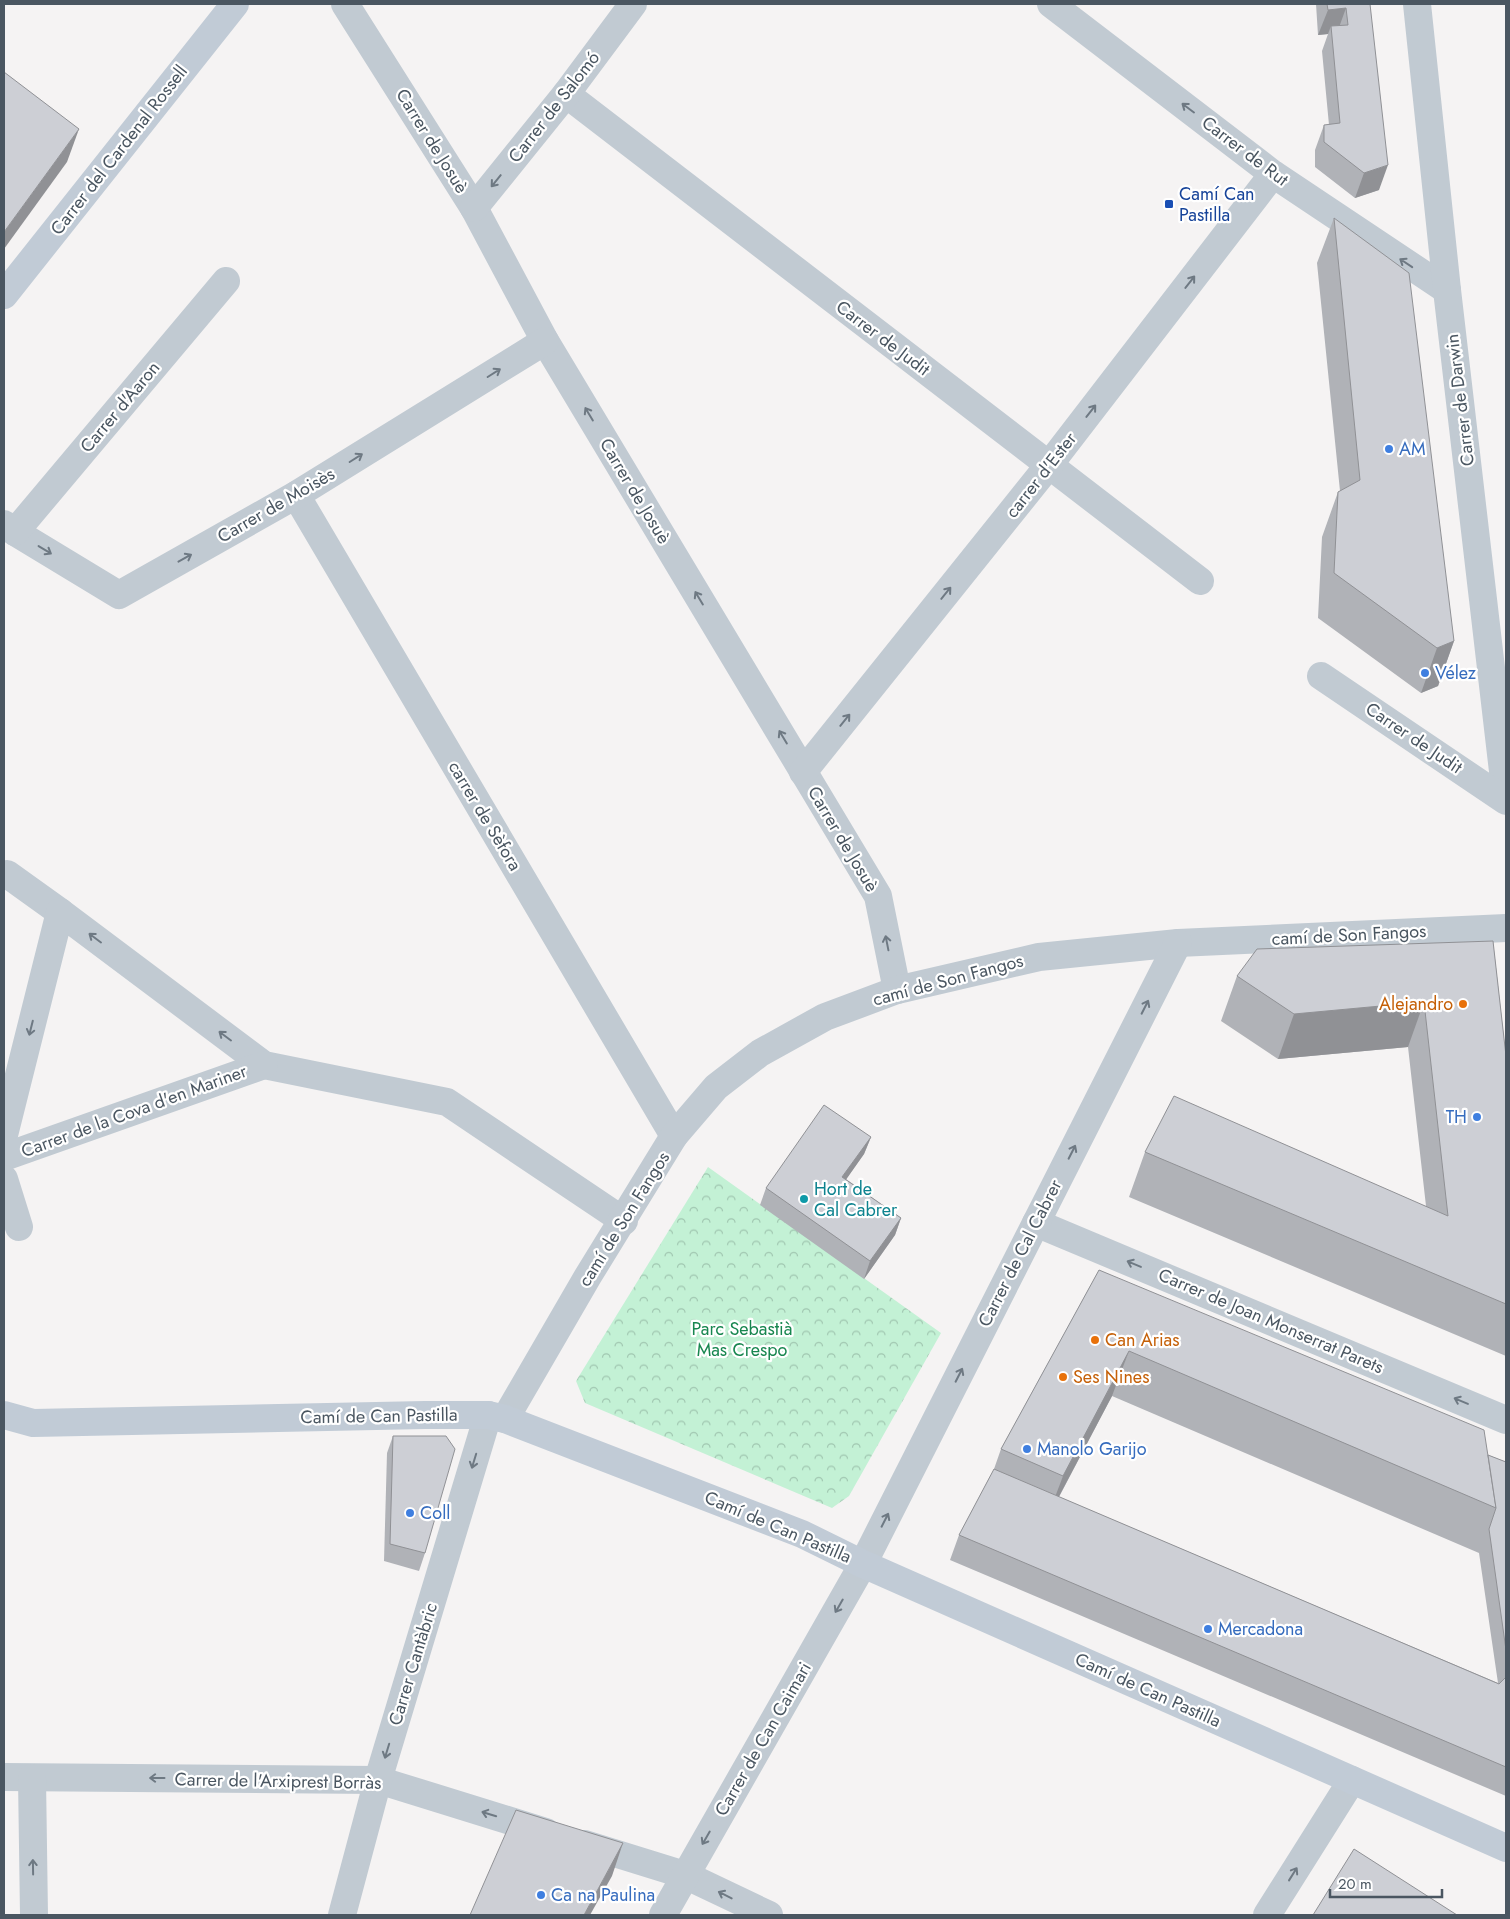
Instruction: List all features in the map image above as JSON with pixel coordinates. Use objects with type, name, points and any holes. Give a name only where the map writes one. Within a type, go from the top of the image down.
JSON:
[{"type":"street","name":"Carrer del Cardenal Rossell","points":[[4,295],[235,4]]},
{"type":"street","name":"Carrer de Josuè","points":[[345,4],[474,208],[545,341],[878,896],[897,990]]},
{"type":"street","name":"Carrer de Salomó","points":[[474,208],[566,94],[633,4]]},
{"type":"street","name":"Carrer de Rut","points":[[1051,4],[1273,174],[1447,290]]},
{"type":"street","name":"Carrer de Darwin","points":[[1417,4],[1447,290],[1506,797]]},
{"type":"street","name":"Carrer de Judit","points":[[566,94],[1200,581]]},
{"type":"street","name":"carrer d'Ester","points":[[803,772],[1049,465],[1273,174]]},
{"type":"street","name":"Carrer d'Aaron","points":[[9,528],[226,281]]},
{"type":"street","name":"Carrer de Moisès","points":[[9,528],[120,595],[296,495],[545,341]]},
{"type":"street","name":"carrer de Sèfora","points":[[296,495],[674,1136]]},
{"type":"street","name":"Carrer de Judit","points":[[1321,676],[1506,801]]},
{"type":"street","points":[[6,874],[60,912]]},
{"type":"street","name":"Carrer de la Cova d'en Mariner","points":[[4,1135],[60,912],[264,1065],[447,1102],[624,1220]]},
{"type":"street","name":"camí de Son Fangos","points":[[497,1417],[624,1220],[674,1136],[716,1087],[760,1053],[825,1017],[897,990],[1039,957],[1178,943],[1506,928]]},
{"type":"street","name":"Carrer de Cal Cabrer","points":[[863,1564],[1178,943]]},
{"type":"street","name":"Carrer de la Cova d'en Mariner","points":[[4,1157],[264,1065]]},
{"type":"street","points":[[4,1179],[19,1227]]},
{"type":"street","name":"Carrer de Joan Monserrat Parets","points":[[1036,1223],[1506,1420]]},
{"type":"street","name":"Camí de Can Pastilla","points":[[4,1416],[33,1423],[497,1417],[802,1534],[863,1564],[1506,1848]]},
{"type":"street","name":"Carrer Cantàbric","points":[[342,1915],[378,1780],[497,1417]]},
{"type":"street","name":"Carrer de Can Caimari","points":[[664,1915],[863,1564]]},
{"type":"street","name":"Carrer de l'Arxiprest Borràs","points":[[4,1778],[378,1780],[685,1875],[769,1915]]},
{"type":"street","points":[[32,1778],[34,1915]]},
{"type":"street","points":[[1267,1915],[1352,1780]]},
{"type":"green space","name":"Parc Sebastià Mas Crespo","points":[[708,1167],[941,1333],[849,1496],[832,1508],[585,1403],[576,1381]]},
{"type":"building","points":[[1327,4],[1370,4],[1388,165],[1364,173],[1324,142],[1324,125],[1340,123],[1331,26],[1348,25],[1346,8],[1328,10]]},
{"type":"building","points":[[4,72],[79,129],[4,232]]},
{"type":"building","points":[[1334,218],[1409,273],[1454,641],[1437,648],[1334,573],[1338,492],[1360,480]]},
{"type":"building","points":[[1493,941],[1506,1056],[1506,1304],[1145,1152],[1174,1096],[1448,1216],[1424,1002],[1294,1014],[1237,976],[1257,949]]},
{"type":"building","name":"Hort de Cal Cabrer","points":[[824,1105],[871,1137],[842,1177],[901,1218],[870,1261],[766,1188]]},
{"type":"building","points":[[1099,1270],[1484,1430],[1496,1508],[1129,1351],[1063,1476],[1001,1449]]},
{"type":"building","name":"Coll","points":[[393,1436],[446,1436],[455,1449],[425,1553],[390,1544]]},
{"type":"building","points":[[1488,1455],[1506,1462],[1506,1650],[1489,1529],[1496,1508]]},
{"type":"building","points":[[994,1469],[1499,1684],[1506,1677],[1506,1767],[959,1535]]},
{"type":"building","name":"Ca na Paulina","points":[[516,1810],[623,1843],[584,1915],[470,1915]]},
{"type":"building","points":[[1354,1849],[1457,1915],[1313,1915]]},
{"type":"place","name":"Camí Can Pastilla","points":[[1169,204]]},
{"type":"place","name":"AM","points":[[1389,449]]},
{"type":"place","name":"Vélez","points":[[1425,673]]},
{"type":"place","name":"Alejandro","points":[[1463,1004]]},
{"type":"place","name":"TH","points":[[1477,1117]]},
{"type":"place","name":"Hort de Cal Cabrer","points":[[804,1199]]},
{"type":"place","name":"Can Arias","points":[[1095,1340]]},
{"type":"place","name":"Ses Nines","points":[[1063,1377]]},
{"type":"place","name":"Manolo Garijo","points":[[1027,1449]]},
{"type":"place","name":"Coll","points":[[410,1513]]},
{"type":"place","name":"Mercadona","points":[[1208,1629]]},
{"type":"place","name":"Ca na Paulina","points":[[541,1895]]}]
